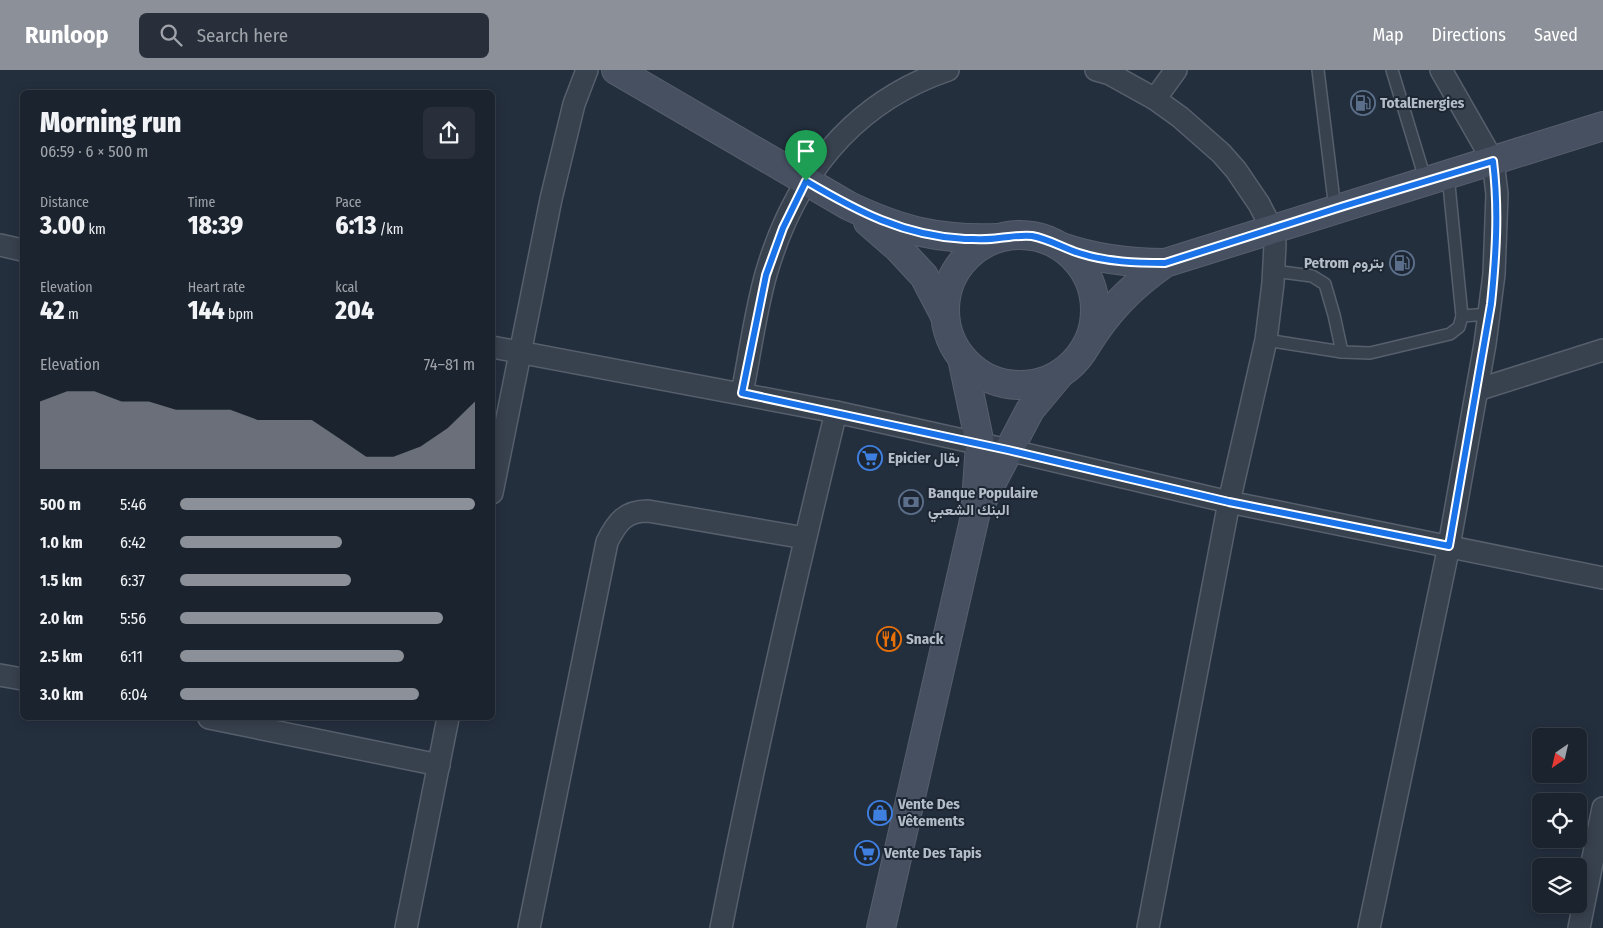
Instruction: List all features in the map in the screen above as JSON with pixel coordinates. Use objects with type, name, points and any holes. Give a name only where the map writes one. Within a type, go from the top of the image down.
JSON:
[{"type":"street","points":[[495,478],[560,157],[574,104],[587,70]]},
{"type":"street","points":[[616,70],[849,206],[880,220],[912,231],[966,239],[1025,235],[1038,237],[1081,254],[1136,263],[1165,263]]},
{"type":"street","points":[[1096,70],[1110,74],[1155,99],[1180,116],[1226,158],[1260,204],[1272,229],[1274,244],[1274,271],[1266,340],[1229,502],[1148,928]]},
{"type":"street","points":[[1155,99],[1176,70]]},
{"type":"street","points":[[1369,928],[1449,546],[1477,390],[1494,274],[1497,194],[1493,161],[1442,70]]},
{"type":"street","points":[[742,393],[766,275],[783,228],[806,181],[831,147],[859,120],[877,105],[936,72]]},
{"type":"street","points":[[975,516],[1030,410],[1060,374],[1075,362],[1101,322],[1118,301],[1140,280],[1165,263],[1603,126]]},
{"type":"street","points":[[849,206],[898,248],[924,276],[945,316],[952,341],[962,358],[980,374],[1008,384],[1026,385],[1038,383],[1060,374]]},
{"type":"street","points":[[945,316],[948,287],[958,267],[973,251],[999,238]]},
{"type":"street","points":[[1056,245],[1075,260],[1086,274],[1092,289],[1095,305],[1094,322],[1086,346]]},
{"type":"street","points":[[0,246],[20,250]]},
{"type":"street","points":[[495,348],[836,412],[1229,502],[1603,578]]},
{"type":"street","points":[[1477,390],[1603,350]]},
{"type":"street","points":[[881,928],[975,516],[980,444],[962,358]]},
{"type":"street","points":[[721,928],[746,801],[805,538],[836,412]]},
{"type":"street","points":[[529,928],[607,542],[613,530],[630,513],[648,511],[805,538]]},
{"type":"street","points":[[0,675],[20,680]]},
{"type":"street","points":[[219,720],[439,765]]},
{"type":"street","points":[[406,928],[448,720]]},
{"type":"street","points":[[1579,928],[1603,808]]},
{"type":"lane","points":[[1318,70],[1335,209]]},
{"type":"lane","points":[[1266,340],[1342,352],[1370,353],[1450,334],[1459,326],[1462,316],[1437,178],[1392,70]]},
{"type":"lane","points":[[1274,271],[1312,276],[1324,284],[1334,314],[1342,352]]},
{"type":"lane","points":[[1462,316],[1489,314]]},
{"type":"place","name":"TotalEnergies","points":[[1363,103]]},
{"type":"place","name":"Petrom بتروم","points":[[1402,263]]},
{"type":"place","name":"Epicier بقال","points":[[870,458]]},
{"type":"place","name":"Banque Populaire البنك الشعبي","points":[[911,502]]},
{"type":"place","name":"Snack","points":[[889,639]]},
{"type":"place","name":"Vente Des Vêtements","points":[[880,813]]},
{"type":"place","name":"Vente Des Tapis","points":[[867,853]]},
{"type":"route","points":[[1493,161],[1497,213],[1491,304],[1449,546],[1229,502],[1008,450],[742,393],[759,302],[774,248],[806,181],[849,206],[880,220],[912,231],[966,239],[1025,235],[1050,241],[1081,254],[1106,259],[1136,263],[1165,263],[1493,161]]}]
